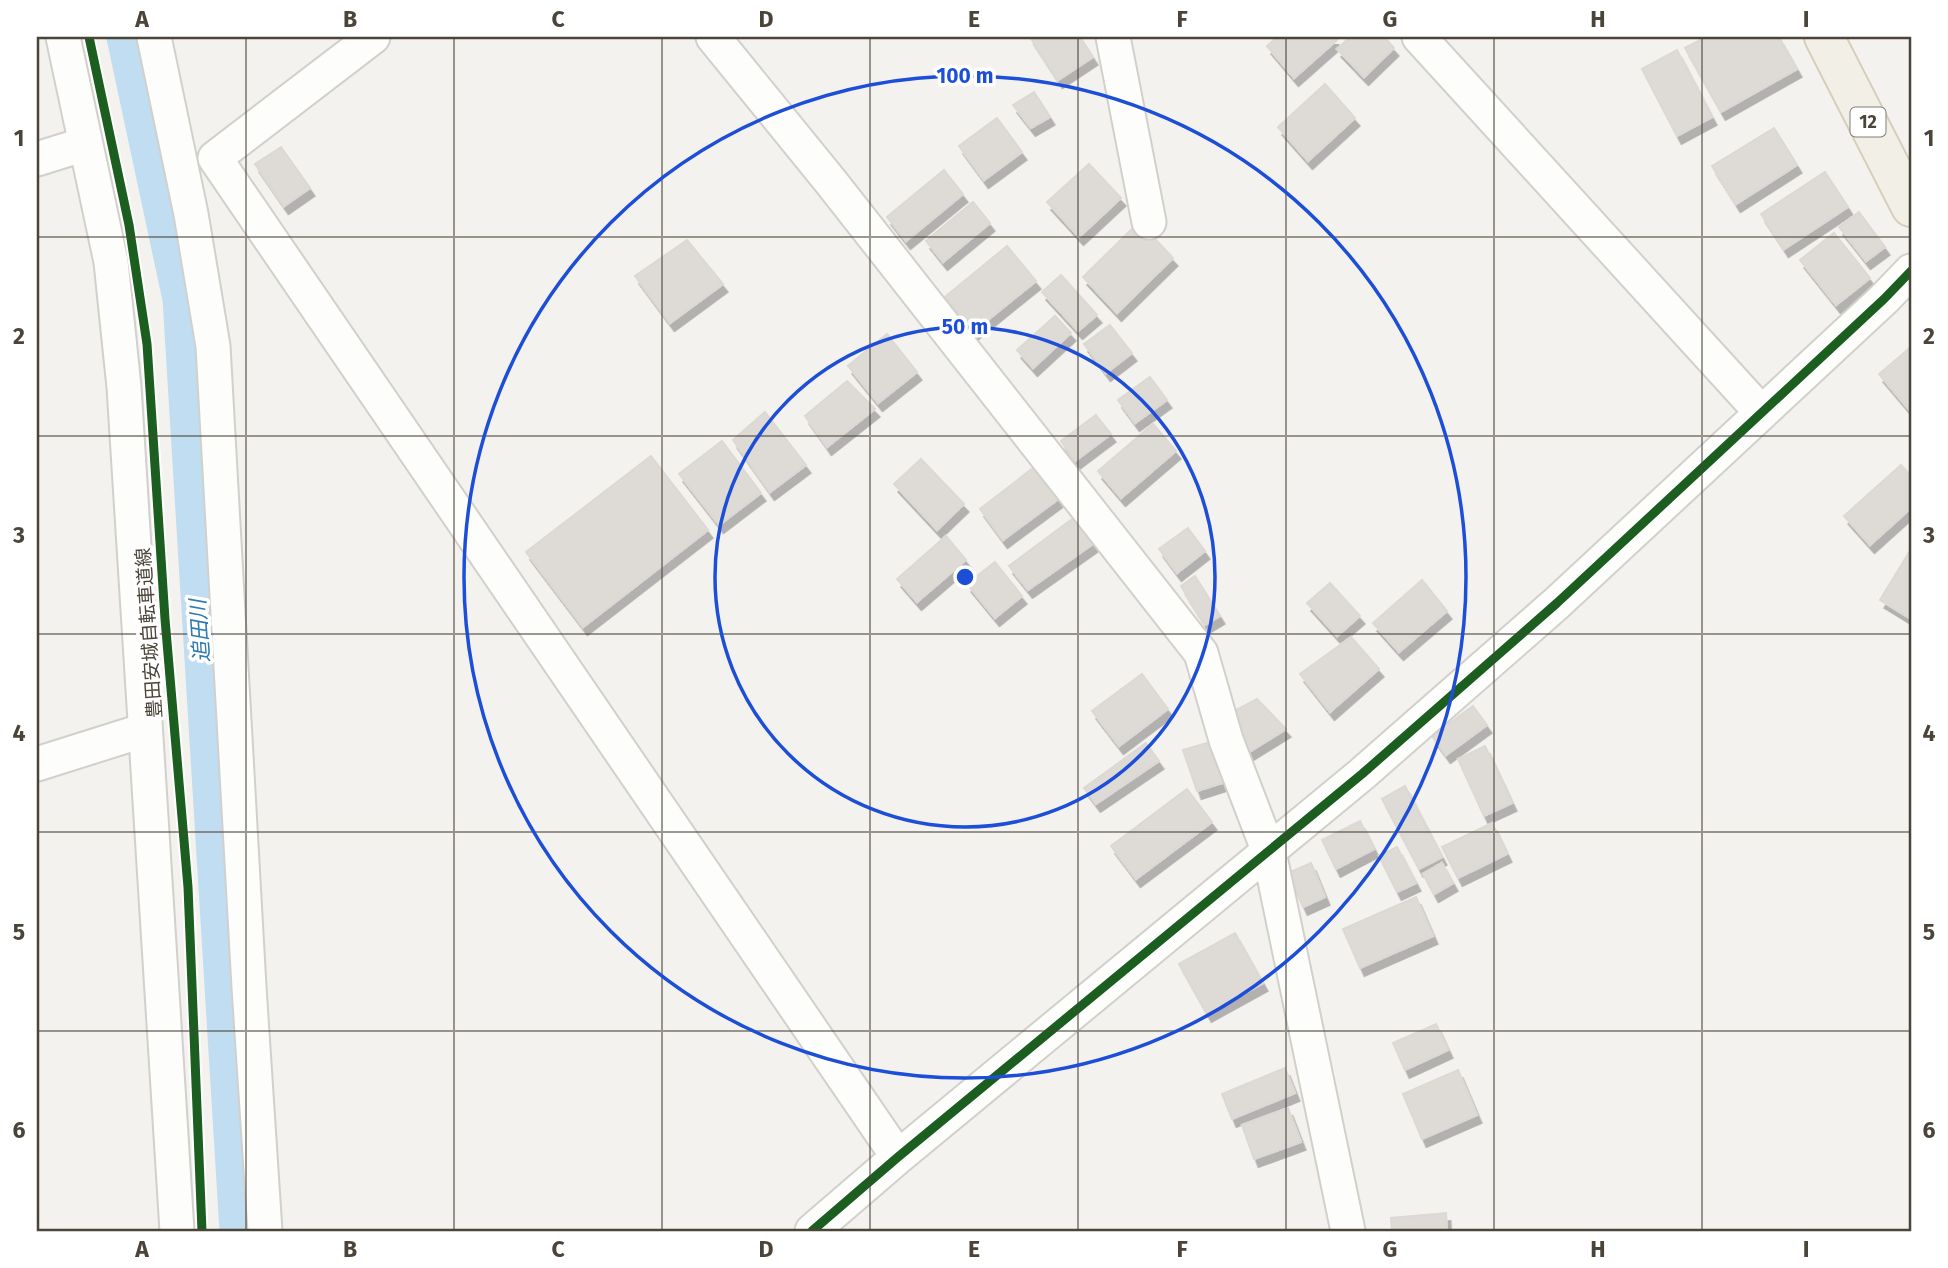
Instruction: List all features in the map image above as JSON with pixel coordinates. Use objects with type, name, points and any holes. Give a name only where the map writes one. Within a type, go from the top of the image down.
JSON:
[{"type":"main road","name":"12","points":[[1824,37],[1911,208]]},
{"type":"street","points":[[63,37],[111,262],[124,387],[177,1231]]},
{"type":"street","points":[[154,37],[191,214],[213,346],[265,1231]]},
{"type":"street","points":[[373,37],[215,158],[898,1157]]},
{"type":"street","points":[[713,37],[1201,653],[1226,740],[1269,852],[1348,1231]]},
{"type":"street","points":[[1113,37],[1149,222]]},
{"type":"street","points":[[1419,37],[1761,412]]},
{"type":"street","points":[[37,159],[85,144]]},
{"type":"street","points":[[812,1231],[1362,774],[1548,611],[1911,271]]},
{"type":"street","points":[[37,764],[145,730]]},
{"type":"street","points":[[853,1198],[855,1231]]},
{"type":"building","points":[[1030,37],[1080,37],[1093,57],[1058,80]]},
{"type":"building","points":[[1277,37],[1334,37],[1337,40],[1294,78],[1267,46]]},
{"type":"building","points":[[1350,37],[1384,37],[1394,48],[1364,77],[1337,49]]},
{"type":"building","points":[[1706,37],[1779,37],[1797,69],[1721,112],[1685,48]]},
{"type":"building","points":[[1677,50],[1712,117],[1677,136],[1642,69]]},
{"type":"building","points":[[1325,84],[1355,118],[1308,161],[1278,127]]},
{"type":"building","points":[[1034,92],[1050,117],[1031,128],[1013,105]]},
{"type":"building","points":[[997,118],[1022,152],[984,180],[959,146]]},
{"type":"building","points":[[1774,128],[1797,165],[1736,204],[1712,166]]},
{"type":"building","points":[[281,147],[310,188],[284,206],[255,164]]},
{"type":"building","points":[[1089,164],[1121,198],[1079,237],[1047,202]]},
{"type":"building","points":[[944,170],[963,194],[906,241],[887,217]]},
{"type":"building","points":[[1825,172],[1848,207],[1784,249],[1761,214]]},
{"type":"building","points":[[973,202],[990,223],[943,262],[926,241]]},
{"type":"building","points":[[1859,212],[1885,247],[1866,261],[1839,227]]},
{"type":"building","points":[[1139,222],[1173,258],[1117,313],[1083,277]]},
{"type":"building","points":[[1834,233],[1870,278],[1836,305],[1800,260]]},
{"type":"building","points":[[687,240],[723,284],[670,323],[635,276]]},
{"type":"building","points":[[1007,246],[1036,281],[973,332],[945,297]]},
{"type":"building","points":[[1061,275],[1097,315],[1078,331],[1042,292]]},
{"type":"building","points":[[1055,316],[1071,333],[1033,368],[1017,350]]},
{"type":"building","points":[[1110,325],[1132,353],[1106,373],[1084,344]]},
{"type":"building","points":[[887,334],[917,372],[878,403],[848,366]]},
{"type":"building","points":[[1911,347],[1911,412],[1879,374]]},
{"type":"building","points":[[1150,377],[1167,400],[1135,423],[1118,400]]},
{"type":"building","points":[[847,381],[875,409],[827,447],[805,416]]},
{"type":"building","points":[[765,412],[806,465],[770,492],[733,440]]},
{"type":"building","points":[[1096,415],[1111,434],[1075,461],[1061,441]]},
{"type":"building","points":[[1153,424],[1176,451],[1121,498],[1098,471]]},
{"type":"building","points":[[722,441],[761,493],[719,525],[679,474]]},
{"type":"building","points":[[651,456],[708,530],[583,627],[526,552]]},
{"type":"building","points":[[921,459],[964,504],[937,530],[894,484]]},
{"type":"building","points":[[1037,465],[1061,497],[1003,540],[980,509]]},
{"type":"building","points":[[1901,465],[1911,476],[1911,508],[1870,545],[1844,516]]},
{"type":"building","points":[[1076,516],[1097,541],[1028,590],[1009,566]]},
{"type":"building","points":[[1188,528],[1205,551],[1177,573],[1159,549]]},
{"type":"building","points":[[946,536],[966,560],[917,602],[897,579]]},
{"type":"building","points":[[1911,549],[1911,619],[1880,600]]},
{"type":"building","points":[[995,562],[1022,596],[995,618],[967,584]]},
{"type":"building","points":[[1195,576],[1220,616],[1205,625],[1181,586]]},
{"type":"building","points":[[1422,580],[1447,611],[1399,652],[1373,623]]},
{"type":"building","points":[[1330,583],[1360,616],[1337,636],[1307,603]]},
{"type":"building","points":[[1351,637],[1379,669],[1330,712],[1300,674]]},
{"type":"building","points":[[1142,674],[1168,709],[1119,746],[1092,711]]},
{"type":"building","points":[[1257,699],[1286,729],[1246,754],[1236,710]]},
{"type":"building","points":[[1473,706],[1487,725],[1446,755],[1432,736]]},
{"type":"building","points":[[1214,741],[1225,782],[1197,791],[1183,750]]},
{"type":"building","points":[[1146,743],[1159,761],[1096,804],[1084,788]]},
{"type":"building","points":[[1485,746],[1512,803],[1484,816],[1458,759]]},
{"type":"building","points":[[1405,786],[1442,857],[1419,869],[1382,799]]},
{"type":"building","points":[[1187,789],[1212,822],[1136,879],[1111,846]]},
{"type":"building","points":[[1360,821],[1374,849],[1336,869],[1322,840]]},
{"type":"building","points":[[1492,823],[1507,854],[1458,878],[1442,847]]},
{"type":"building","points":[[1397,847],[1416,883],[1397,892],[1379,856]]},
{"type":"building","points":[[1311,863],[1325,897],[1303,907],[1288,873]]},
{"type":"building","points":[[1442,863],[1453,883],[1434,894],[1423,874]]},
{"type":"building","points":[[1416,897],[1433,936],[1360,968],[1343,929]]},
{"type":"building","points":[[1235,933],[1263,983],[1207,1014],[1179,964]]},
{"type":"building","points":[[1436,1024],[1448,1050],[1405,1070],[1393,1043]]},
{"type":"building","points":[[1285,1068],[1295,1093],[1232,1119],[1222,1094]]},
{"type":"building","points":[[1458,1070],[1477,1115],[1422,1139],[1403,1094]]},
{"type":"building","points":[[1288,1108],[1301,1142],[1254,1159],[1242,1125]]},
{"type":"building","points":[[1446,1213],[1447,1231],[1392,1231],[1391,1218]]},
{"type":"waterway","name":"追田川","points":[[124,37],[180,299],[237,1231]]},
{"type":"cycle path","name":"豊田安城自転車道線","points":[[89,37],[129,225],[147,344],[165,619],[188,887],[202,1231]]},
{"type":"cycle path","points":[[812,1231],[1362,774],[1557,603],[1911,271]]}]
